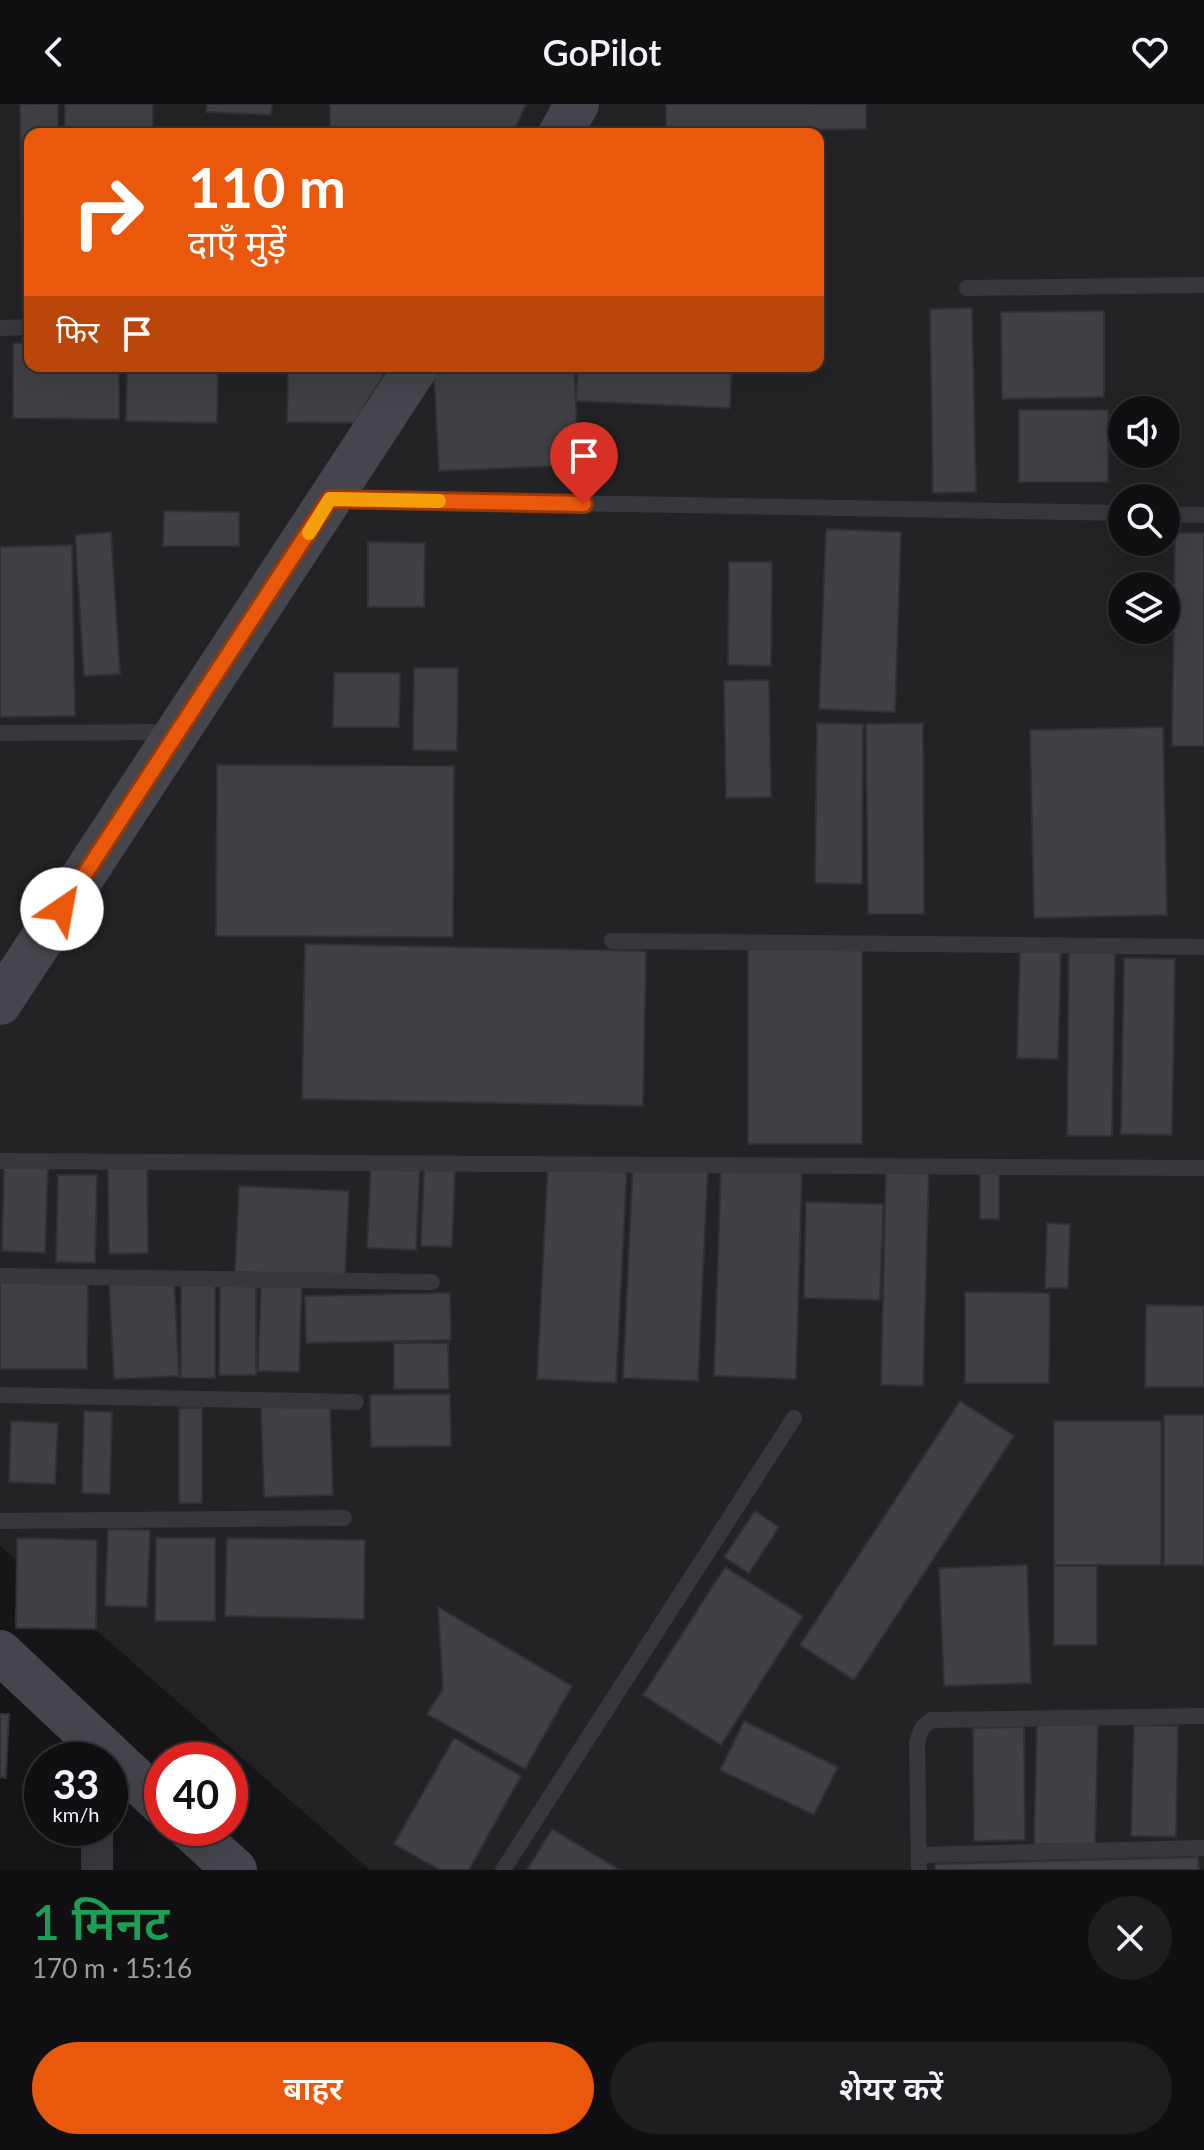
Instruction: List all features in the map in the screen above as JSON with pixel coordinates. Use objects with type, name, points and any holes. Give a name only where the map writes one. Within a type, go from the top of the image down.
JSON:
[{"type":"street","points":[[563,128],[577,104]]},
{"type":"street","points":[[0,1003],[413,372]]},
{"type":"street","points":[[0,1652],[86,1742]]},
{"type":"street","points":[[128,1777],[144,1790]]},
{"type":"street","points":[[97,1846],[97,1870]]},
{"type":"street","points":[[209,1846],[235,1870]]},
{"type":"lane","points":[[967,288],[1204,285]]},
{"type":"lane","points":[[0,328],[24,327]]},
{"type":"lane","points":[[330,499],[1108,513]]},
{"type":"lane","points":[[1180,514],[1204,515]]},
{"type":"lane","points":[[0,733],[178,732]]},
{"type":"lane","points":[[612,941],[1204,947]]},
{"type":"lane","points":[[0,1161],[1204,1168]]},
{"type":"lane","points":[[0,1276],[432,1282]]},
{"type":"lane","points":[[0,1395],[356,1402]]},
{"type":"lane","points":[[503,1870],[794,1418]]},
{"type":"lane","points":[[0,1521],[344,1518]]},
{"type":"lane","points":[[1204,1716],[931,1720],[922,1728],[917,1742],[919,1862],[1204,1848]]},
{"type":"shaded area","points":[[0,104],[1204,104],[1204,1870],[370,1870],[248,1763],[248,1742],[224,1742],[0,1546]]},
{"type":"building","points":[[20,104],[58,104],[58,128],[24,128],[22,245]]},
{"type":"building","points":[[65,104],[153,104],[153,128],[65,128]]},
{"type":"building","points":[[207,104],[272,104],[271,115],[206,112]]},
{"type":"building","points":[[330,104],[526,104],[516,128],[330,128]]},
{"type":"building","points":[[666,104],[866,104],[866,129],[666,128]]},
{"type":"building","points":[[972,308],[976,492],[933,493],[930,309]]},
{"type":"building","points":[[1104,311],[1104,397],[1002,399],[1001,312]]},
{"type":"building","points":[[13,343],[24,343],[24,372],[119,372],[119,419],[13,418]]},
{"type":"building","points":[[127,372],[218,372],[217,423],[126,421]]},
{"type":"building","points":[[288,372],[385,372],[354,423],[287,422]]},
{"type":"building","points":[[574,372],[579,465],[439,471],[434,374]]},
{"type":"building","points":[[578,372],[732,372],[730,408],[576,401]]},
{"type":"building","points":[[1019,410],[1108,410],[1108,482],[1019,482]]},
{"type":"building","points":[[164,511],[239,512],[239,546],[163,546]]},
{"type":"building","points":[[826,529],[901,532],[895,712],[819,709]]},
{"type":"building","points":[[111,532],[120,674],[84,676],[75,535]]},
{"type":"building","points":[[1180,533],[1204,533],[1204,746],[1172,746],[1173,644],[1180,644],[1180,572],[1174,572],[1175,556],[1180,556]]},
{"type":"building","points":[[368,542],[425,543],[424,607],[368,607]]},
{"type":"building","points":[[72,545],[75,716],[0,717],[0,547]]},
{"type":"building","points":[[729,562],[772,562],[771,666],[728,665]]},
{"type":"building","points":[[414,668],[458,668],[457,751],[413,750]]},
{"type":"building","points":[[334,673],[400,673],[399,727],[333,727]]},
{"type":"building","points":[[769,680],[771,797],[726,798],[724,681]]},
{"type":"building","points":[[817,723],[863,724],[862,884],[815,883]]},
{"type":"building","points":[[923,723],[924,914],[868,914],[866,724]]},
{"type":"building","points":[[1163,727],[1167,915],[1034,918],[1030,730]]},
{"type":"building","points":[[217,765],[454,766],[453,937],[216,936]]},
{"type":"building","points":[[305,944],[646,951],[643,1106],[302,1099]]},
{"type":"building","points":[[748,944],[862,944],[862,1144],[748,1144]]},
{"type":"building","points":[[1020,946],[1061,948],[1058,1059],[1017,1058]]},
{"type":"building","points":[[1069,949],[1115,949],[1112,1136],[1067,1136]]},
{"type":"building","points":[[1124,958],[1175,959],[1172,1135],[1121,1134]]},
{"type":"building","points":[[371,1161],[420,1163],[416,1250],[367,1248]]},
{"type":"building","points":[[633,1161],[708,1165],[698,1381],[623,1378]]},
{"type":"building","points":[[548,1162],[627,1166],[616,1383],[537,1379]]},
{"type":"building","points":[[147,1164],[148,1253],[109,1254],[108,1165]]},
{"type":"building","points":[[4,1165],[48,1167],[45,1253],[2,1251]]},
{"type":"building","points":[[721,1167],[802,1169],[796,1379],[714,1376]]},
{"type":"building","points":[[886,1167],[929,1168],[923,1386],[881,1385]]},
{"type":"building","points":[[424,1169],[455,1170],[452,1247],[421,1246]]},
{"type":"building","points":[[980,1171],[999,1171],[999,1219],[980,1219]]},
{"type":"building","points":[[58,1175],[97,1175],[95,1263],[56,1262]]},
{"type":"building","points":[[239,1186],[349,1191],[345,1277],[235,1272]]},
{"type":"building","points":[[806,1202],[883,1204],[880,1300],[804,1298]]},
{"type":"building","points":[[1047,1223],[1070,1224],[1068,1288],[1045,1288]]},
{"type":"building","points":[[174,1280],[179,1376],[114,1379],[109,1283]]},
{"type":"building","points":[[181,1280],[215,1280],[215,1378],[181,1378]]},
{"type":"building","points":[[261,1281],[302,1282],[299,1372],[258,1371]]},
{"type":"building","points":[[0,1282],[88,1282],[87,1369],[0,1369]]},
{"type":"building","points":[[220,1282],[256,1282],[256,1375],[219,1375]]},
{"type":"building","points":[[965,1292],[1050,1293],[1049,1383],[965,1383]]},
{"type":"building","points":[[450,1293],[451,1340],[306,1343],[305,1296]]},
{"type":"building","points":[[1146,1305],[1204,1306],[1204,1387],[1145,1387]]},
{"type":"building","points":[[394,1343],[448,1343],[449,1389],[394,1389]]},
{"type":"building","points":[[450,1394],[451,1446],[371,1447],[370,1395]]},
{"type":"building","points":[[960,1401],[1014,1436],[854,1680],[800,1645]]},
{"type":"building","points":[[330,1405],[333,1495],[264,1497],[261,1407]]},
{"type":"building","points":[[179,1408],[202,1408],[202,1503],[179,1503]]},
{"type":"building","points":[[84,1411],[112,1412],[110,1494],[82,1493]]},
{"type":"building","points":[[1164,1415],[1204,1415],[1204,1565],[1164,1565]]},
{"type":"building","points":[[11,1421],[58,1423],[55,1484],[9,1482]]},
{"type":"building","points":[[1054,1421],[1161,1421],[1161,1565],[1054,1565]]},
{"type":"building","points":[[755,1511],[779,1527],[749,1573],[724,1557]]},
{"type":"building","points":[[108,1529],[150,1530],[147,1607],[105,1606]]},
{"type":"building","points":[[17,1538],[97,1540],[96,1629],[16,1628]]},
{"type":"building","points":[[156,1538],[215,1538],[215,1621],[155,1621]]},
{"type":"building","points":[[227,1538],[365,1540],[364,1619],[225,1616]]},
{"type":"building","points":[[1027,1565],[1031,1683],[944,1686],[939,1568]]},
{"type":"building","points":[[1054,1566],[1097,1566],[1097,1645],[1054,1645]]},
{"type":"building","points":[[725,1567],[803,1616],[721,1745],[643,1695]]},
{"type":"building","points":[[438,1607],[572,1686],[525,1769],[427,1714],[443,1689]]},
{"type":"building","points":[[0,1714],[9,1714],[6,1778],[0,1777]]},
{"type":"building","points":[[744,1721],[838,1767],[814,1815],[720,1770]]},
{"type":"building","points":[[1037,1722],[1098,1724],[1095,1845],[1034,1844]]},
{"type":"building","points":[[1134,1725],[1178,1726],[1176,1837],[1131,1836]]},
{"type":"building","points":[[1024,1727],[1025,1840],[974,1841],[973,1728]]},
{"type":"building","points":[[454,1738],[521,1776],[469,1870],[440,1870],[394,1844]]},
{"type":"building","points":[[552,1829],[620,1870],[527,1870]]},
{"type":"building","points":[[1198,1857],[1199,1870],[935,1870],[935,1864]]},
{"type":"slow traffic","points":[[309,533],[330,499],[439,501]]},
{"type":"route","points":[[62,909],[330,499],[584,504]]}]
